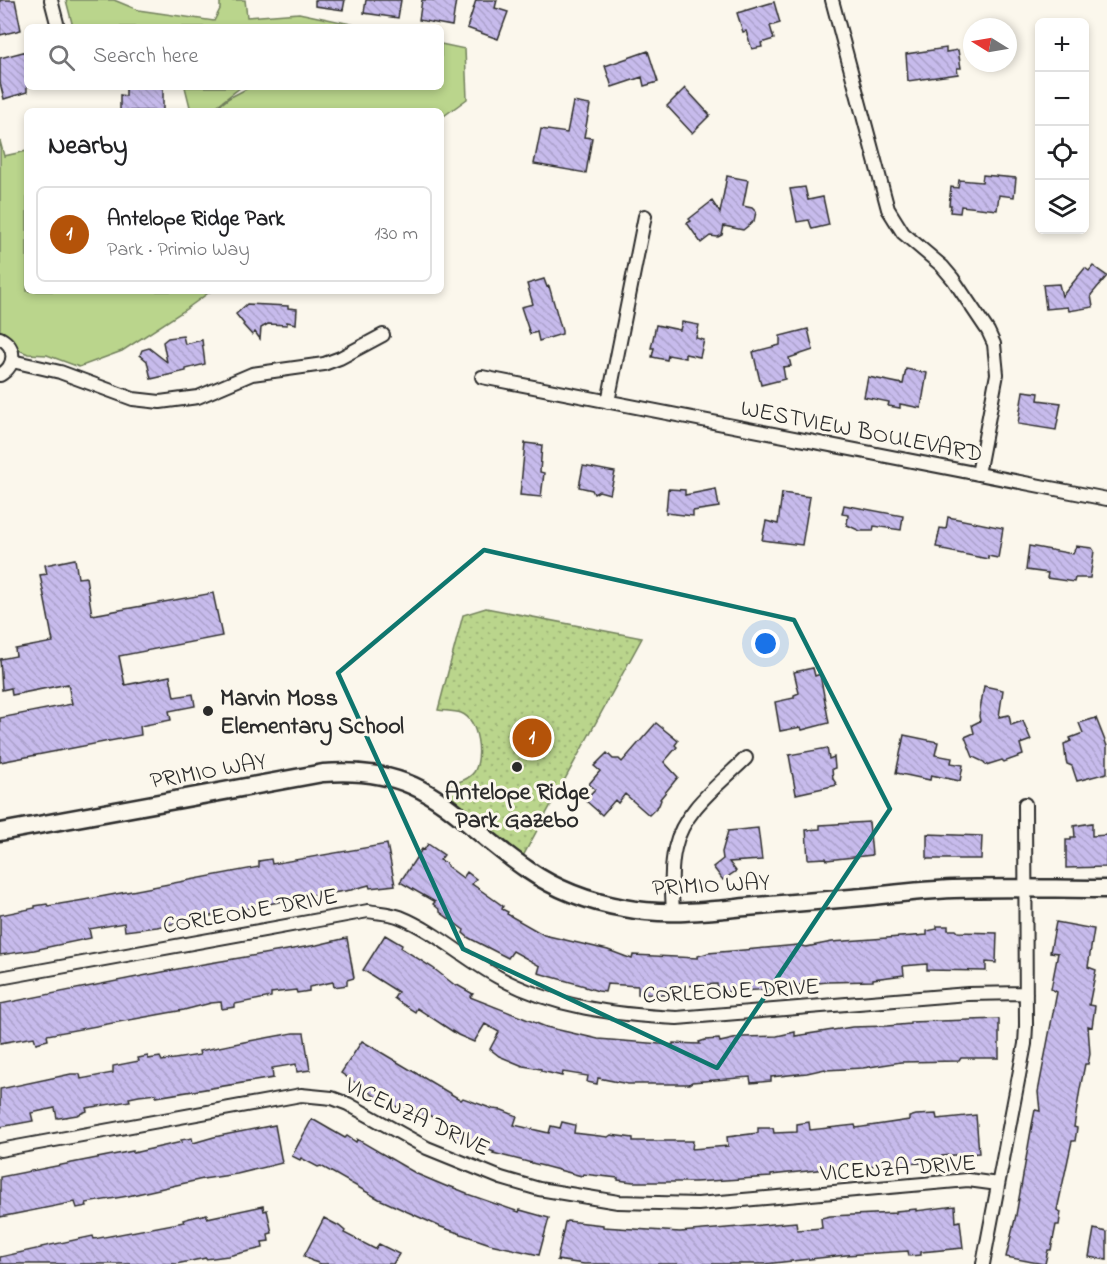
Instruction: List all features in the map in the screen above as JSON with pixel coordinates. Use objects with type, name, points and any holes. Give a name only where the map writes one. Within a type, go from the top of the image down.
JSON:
[{"type":"street","points":[[51,0],[57,24]]},
{"type":"street","points":[[832,0],[888,209],[903,233],[954,279],[994,344],[997,374],[978,474]]},
{"type":"street","points":[[608,402],[645,216]]},
{"type":"street","points":[[12,361],[60,372],[125,397],[160,402],[198,397],[252,374],[324,364],[383,335]]},
{"type":"street","points":[[0,338],[10,346],[13,353],[9,369],[0,375]]},
{"type":"street","name":"WESTVIEW BOULEVARD","points":[[482,377],[1107,499]]},
{"type":"street","points":[[673,913],[673,860],[680,832],[694,810],[746,758]]},
{"type":"street","name":"PRIMIO WAY","points":[[0,832],[323,773],[349,771],[399,780],[432,795],[517,862],[565,891],[609,906],[673,913],[951,889],[1107,889]]},
{"type":"street","points":[[983,1264],[1025,1044],[1025,804]]},
{"type":"street","name":"CORLEONE DRIVE","points":[[0,978],[368,911],[399,916],[500,978],[539,995],[586,1008],[630,1016],[677,1018],[968,994],[1026,993]]},
{"type":"street","name":"VICENZA DRIVE","points":[[0,1150],[301,1095],[317,1095],[348,1104],[427,1148],[482,1171],[539,1189],[618,1202],[698,1204],[969,1180],[999,1184]]},
{"type":"highlighted area","points":[[484,550],[794,620],[890,809],[717,1068],[463,949],[338,673]]},
{"type":"green space","points":[[66,0],[114,0],[138,10],[214,21],[220,9],[220,0],[245,0],[247,17],[299,13],[351,24],[72,24]]},
{"type":"green space","points":[[444,45],[465,49],[467,99],[444,116],[444,108],[217,108],[244,90],[444,90]]},
{"type":"green space","points":[[186,90],[237,90],[214,108],[190,108]]},
{"type":"green space","points":[[0,141],[4,156],[24,152],[24,294],[207,294],[122,351],[79,367],[47,355],[28,354],[19,350],[0,334]]},
{"type":"green space","points":[[486,608],[642,638],[523,856],[445,794],[450,786],[471,775],[477,766],[478,740],[472,723],[461,713],[438,710],[463,615]]},
{"type":"building","points":[[0,0],[15,0],[21,30],[0,35]]},
{"type":"building","points":[[315,0],[345,0],[343,10],[315,6]]},
{"type":"building","points":[[366,0],[401,0],[398,18],[364,13]]},
{"type":"building","points":[[422,0],[456,0],[452,26],[419,20]]},
{"type":"building","points":[[476,0],[497,0],[495,8],[508,12],[498,39],[467,28]]},
{"type":"building","points":[[774,2],[780,23],[770,26],[774,39],[761,43],[762,47],[752,49],[737,13]]},
{"type":"building","points":[[946,48],[946,52],[958,50],[961,68],[957,68],[958,74],[908,81],[906,54]]},
{"type":"building","points":[[648,51],[658,82],[644,86],[642,77],[612,87],[605,66]]},
{"type":"building","points":[[24,52],[24,90],[27,92],[4,99],[0,83],[0,58]]},
{"type":"building","points":[[685,88],[710,115],[692,133],[667,106]]},
{"type":"building","points":[[126,90],[163,90],[163,108],[120,108],[120,95],[126,96]]},
{"type":"building","points":[[573,102],[590,105],[584,137],[592,138],[586,173],[534,164],[541,129],[567,133]]},
{"type":"building","points":[[983,175],[1016,178],[1014,197],[999,195],[997,210],[961,206],[960,213],[950,212],[951,187],[958,188],[959,180],[982,182]]},
{"type":"building","points":[[727,176],[748,180],[743,206],[752,208],[756,212],[754,221],[743,230],[724,226],[722,235],[710,236],[701,243],[687,223],[712,201],[720,213]]},
{"type":"building","points":[[805,187],[808,200],[823,197],[829,225],[812,229],[809,220],[797,222],[790,189]]},
{"type":"building","points":[[1093,266],[1107,276],[1091,295],[1093,307],[1069,311],[1068,307],[1046,309],[1043,285],[1059,284],[1062,296],[1085,268],[1089,271]]},
{"type":"building","points":[[544,279],[547,287],[549,286],[562,334],[539,341],[537,332],[530,334],[521,307],[533,304],[527,284]]},
{"type":"building","points":[[247,304],[288,306],[288,308],[297,309],[296,324],[287,322],[287,325],[268,324],[261,328],[260,339],[255,332],[252,335],[236,314]]},
{"type":"building","points":[[682,322],[699,325],[696,338],[704,340],[700,357],[685,354],[685,358],[668,355],[667,360],[652,357],[654,348],[651,348],[656,325],[680,330]]},
{"type":"building","points":[[808,329],[813,350],[789,358],[791,366],[783,367],[785,379],[761,385],[753,352],[780,345],[780,336]]},
{"type":"building","points":[[183,336],[185,344],[202,340],[205,364],[151,379],[147,361],[140,355],[142,350],[149,348],[167,362],[163,342],[168,338]]},
{"type":"building","points":[[906,369],[927,373],[921,408],[900,404],[900,408],[888,406],[889,402],[864,397],[868,377],[903,384]]},
{"type":"building","points":[[1023,391],[1039,393],[1038,400],[1061,403],[1056,430],[1018,424]]},
{"type":"building","points":[[525,443],[542,445],[540,472],[544,473],[541,497],[520,495]]},
{"type":"building","points":[[583,466],[615,472],[610,494],[599,491],[594,494],[592,490],[579,487]]},
{"type":"building","points":[[668,489],[685,490],[685,495],[716,489],[719,507],[693,511],[693,516],[666,513]]},
{"type":"building","points":[[782,493],[810,497],[802,545],[762,540],[766,521],[778,524]]},
{"type":"building","points":[[844,505],[903,516],[901,530],[874,526],[873,531],[860,531],[847,525],[848,515],[842,514]]},
{"type":"building","points":[[948,517],[1003,528],[998,558],[988,556],[988,559],[936,547],[940,528],[946,529]]},
{"type":"building","points":[[1029,546],[1073,554],[1076,546],[1092,548],[1094,551],[1090,578],[1075,578],[1074,582],[1047,578],[1048,573],[1026,570]]},
{"type":"building","points":[[75,559],[78,578],[86,577],[92,615],[213,593],[222,636],[119,656],[125,685],[170,676],[174,697],[193,694],[195,706],[169,711],[171,720],[140,726],[141,735],[0,762],[0,718],[72,704],[68,684],[12,695],[11,688],[2,690],[0,659],[16,656],[15,649],[53,642],[40,575],[47,574],[45,565]]},
{"type":"building","points":[[813,668],[815,676],[820,674],[829,723],[802,730],[801,727],[780,731],[775,702],[794,698],[794,695],[799,693],[794,672]]},
{"type":"building","points":[[984,686],[1003,690],[999,717],[1009,715],[1011,725],[1023,721],[1031,740],[1020,744],[1023,755],[1004,762],[1002,760],[986,765],[973,757],[965,737],[974,733],[972,725],[980,721]]},
{"type":"building","points":[[1096,718],[1107,746],[1107,773],[1077,781],[1072,766],[1067,764],[1064,744],[1071,741],[1070,738],[1083,733],[1079,723]]},
{"type":"building","points":[[656,723],[678,741],[675,745],[677,747],[664,762],[678,777],[660,799],[659,805],[649,815],[625,794],[618,803],[615,800],[602,815],[585,800],[595,789],[589,784],[600,771],[594,766],[607,753],[613,759],[619,759],[622,762]]},
{"type":"building","points":[[904,735],[938,742],[935,755],[952,758],[951,763],[963,765],[960,781],[931,775],[930,780],[896,773]]},
{"type":"building","points":[[827,748],[829,759],[834,757],[833,779],[837,785],[796,794],[789,755]]},
{"type":"building","points":[[869,822],[872,855],[827,860],[826,858],[808,859],[806,830],[820,829],[820,825]]},
{"type":"building","points":[[1092,823],[1092,836],[1107,835],[1106,867],[1066,868],[1066,840],[1075,837],[1074,826]]},
{"type":"building","points":[[758,828],[762,860],[729,862],[736,871],[723,880],[713,867],[723,859],[722,852],[728,831]]},
{"type":"building","points":[[927,834],[982,836],[981,859],[927,859]]},
{"type":"building","points":[[387,844],[395,885],[370,888],[369,885],[351,890],[332,893],[332,891],[157,927],[125,931],[124,923],[89,929],[91,938],[0,955],[0,915],[35,908],[35,906],[84,900],[259,867],[259,861],[271,859],[272,864]]},
{"type":"building","points":[[428,844],[444,855],[440,860],[463,878],[467,872],[476,879],[472,884],[503,906],[502,909],[508,912],[507,914],[544,935],[608,950],[632,959],[633,955],[698,958],[708,953],[798,945],[806,947],[832,942],[927,935],[927,931],[937,929],[937,926],[948,926],[948,930],[958,932],[997,933],[996,963],[986,962],[986,971],[927,970],[927,964],[903,966],[904,975],[873,979],[873,981],[827,982],[757,990],[718,992],[717,984],[655,988],[670,995],[638,994],[638,986],[607,984],[605,992],[598,991],[538,973],[540,966],[513,951],[508,958],[469,938],[463,933],[464,930],[440,912],[433,904],[435,902],[400,882],[422,849],[424,850]]},
{"type":"building","points":[[1056,922],[1094,929],[1088,967],[1096,970],[1089,1005],[1095,1006],[1092,1027],[1088,1026],[1090,1054],[1088,1064],[1085,1064],[1080,1089],[1074,1127],[1077,1128],[1075,1141],[1072,1141],[1057,1210],[1061,1212],[1059,1225],[1056,1225],[1051,1250],[1048,1250],[1045,1264],[1043,1264],[1006,1257],[1035,1110],[1040,1111],[1038,1092],[1057,992],[1051,989],[1058,953],[1050,952]]},
{"type":"building","points":[[385,935],[456,986],[473,994],[470,997],[546,1027],[598,1039],[673,1045],[673,1043],[700,1044],[699,1042],[705,1040],[719,1039],[720,1042],[742,1037],[777,1036],[795,1032],[795,1036],[852,1027],[887,1026],[910,1024],[910,1022],[999,1019],[999,1058],[961,1058],[959,1061],[901,1062],[863,1068],[825,1069],[771,1077],[771,1081],[751,1083],[750,1077],[689,1084],[628,1084],[598,1078],[597,1084],[587,1082],[588,1076],[563,1072],[562,1076],[523,1066],[499,1056],[490,1049],[499,1032],[485,1024],[474,1042],[458,1035],[417,1008],[415,1012],[399,1002],[394,998],[398,992],[363,970]]},
{"type":"building","points":[[347,938],[354,978],[347,980],[347,985],[334,987],[333,982],[309,987],[309,991],[271,993],[271,997],[222,1009],[221,1002],[211,1003],[47,1035],[48,1040],[36,1043],[34,1037],[0,1043],[0,1004]]},
{"type":"building","points":[[293,1033],[304,1033],[310,1070],[297,1072],[296,1064],[272,1068],[273,1078],[156,1097],[156,1094],[139,1096],[129,1098],[130,1101],[86,1108],[87,1111],[77,1115],[59,1118],[57,1118],[55,1108],[31,1113],[33,1121],[0,1127],[0,1089],[71,1074],[80,1074],[81,1079],[113,1073],[113,1066],[139,1061],[138,1058],[160,1057],[162,1061],[200,1055],[199,1051]]},
{"type":"building","points":[[362,1041],[461,1100],[463,1098],[502,1110],[517,1116],[514,1125],[549,1133],[551,1126],[560,1128],[562,1122],[575,1125],[574,1133],[608,1137],[611,1135],[633,1138],[633,1141],[693,1141],[692,1149],[728,1146],[727,1137],[758,1133],[758,1128],[773,1128],[774,1133],[797,1132],[797,1124],[809,1122],[810,1130],[855,1125],[856,1128],[909,1120],[909,1117],[916,1115],[936,1114],[937,1119],[976,1115],[979,1153],[942,1156],[942,1159],[922,1163],[845,1167],[771,1175],[771,1177],[695,1182],[633,1182],[618,1180],[618,1178],[583,1174],[582,1176],[493,1153],[447,1134],[450,1127],[425,1113],[420,1120],[383,1099],[382,1101],[341,1073]]},
{"type":"building","points":[[312,1119],[345,1138],[347,1136],[356,1142],[357,1139],[417,1174],[448,1187],[519,1212],[520,1210],[549,1218],[539,1255],[490,1244],[441,1227],[379,1199],[321,1166],[318,1167],[292,1156]]},
{"type":"building","points":[[275,1125],[282,1163],[86,1203],[87,1206],[77,1208],[75,1202],[0,1217],[0,1177],[133,1151],[133,1153],[182,1142],[181,1140],[192,1138],[193,1143]]},
{"type":"building","points":[[263,1206],[264,1211],[267,1210],[272,1233],[268,1234],[269,1241],[262,1242],[263,1248],[228,1256],[176,1264],[0,1264],[0,1257],[41,1247],[93,1236],[94,1239],[184,1222],[183,1220],[207,1214],[207,1218]]},
{"type":"building","points":[[955,1206],[956,1222],[960,1221],[963,1248],[921,1252],[921,1255],[909,1256],[908,1251],[765,1264],[584,1264],[557,1260],[567,1221],[603,1225],[603,1227],[680,1232],[796,1222],[797,1230],[822,1228],[821,1218],[830,1216],[896,1213],[896,1211]]},
{"type":"building","points":[[324,1218],[339,1226],[345,1231],[344,1233],[375,1249],[379,1244],[399,1254],[393,1264],[321,1264],[312,1261],[304,1256]]},
{"type":"building","points":[[1094,1229],[1107,1232],[1107,1260],[1089,1257]]},
{"type":"place","name":"Marvin Moss Elementary School","points":[[208,711]]},
{"type":"place","name":"Antelope Ridge Park","points":[[532,738]]},
{"type":"place","name":"Antelope Ridge Park Gazebo","points":[[517,767]]}]
